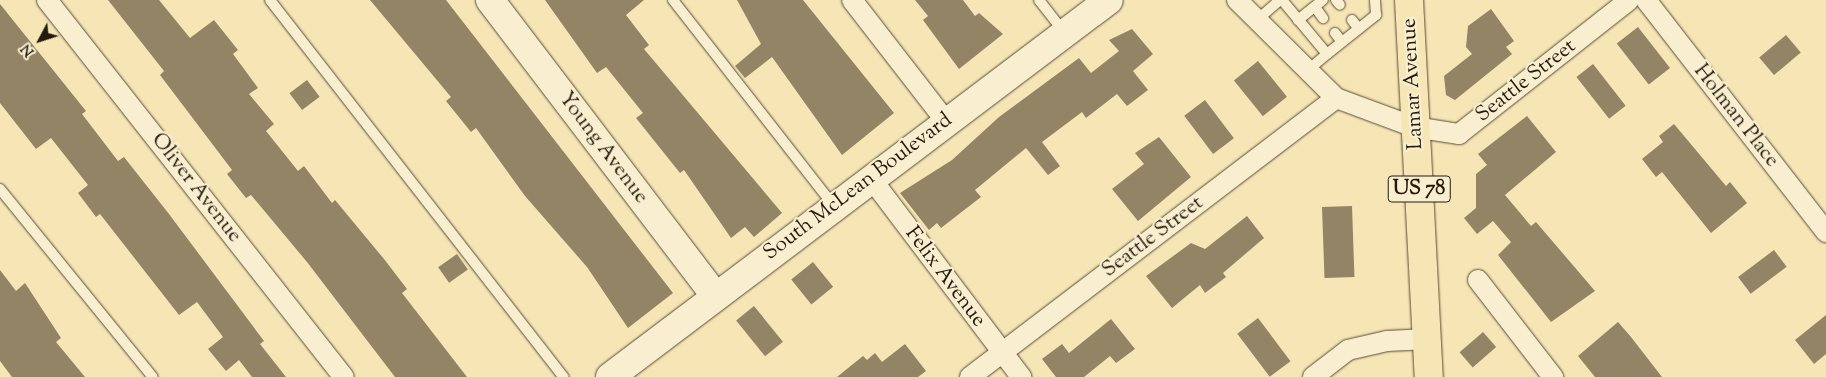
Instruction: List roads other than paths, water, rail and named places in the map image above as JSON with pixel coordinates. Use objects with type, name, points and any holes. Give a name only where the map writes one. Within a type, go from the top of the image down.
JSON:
[{"type":"main road","name":"Young Avenue","points":[[490,0],[715,296]]},
{"type":"main road","name":"South McLean Boulevard","points":[[610,377],[945,120],[1109,0]]},
{"type":"main road","name":"Lamar Avenue","points":[[1409,0],[1414,127],[1429,377]]},
{"type":"street","name":"Oliver Avenue","points":[[47,0],[344,377]]},
{"type":"street","points":[[852,0],[945,120]]},
{"type":"street","points":[[1237,0],[1336,98]]},
{"type":"street","name":"Seattle Street","points":[[970,377],[1336,98],[1414,127],[1459,134],[1629,0]]},
{"type":"street","name":"Holman Place","points":[[1646,0],[1826,232]]},
{"type":"street","name":"Felix Avenue","points":[[870,177],[1020,377]]},
{"type":"street","points":[[1478,280],[1553,377]]},
{"type":"street","points":[[1313,377],[1348,350],[1386,341],[1428,340]]},
{"type":"lane","points":[[270,0],[564,377]]},
{"type":"lane","points":[[673,0],[833,205]]},
{"type":"lane","points":[[1039,0],[1065,32]]},
{"type":"lane","points":[[1257,20],[1281,0],[1326,54]]},
{"type":"lane","points":[[1298,20],[1323,0]]},
{"type":"lane","points":[[1308,70],[1376,15],[1375,0]]},
{"type":"lane","points":[[1315,7],[1323,18]]},
{"type":"lane","points":[[1352,20],[1359,29]]},
{"type":"lane","points":[[1335,33],[1342,42]]},
{"type":"lane","points":[[0,189],[153,377]]}]
